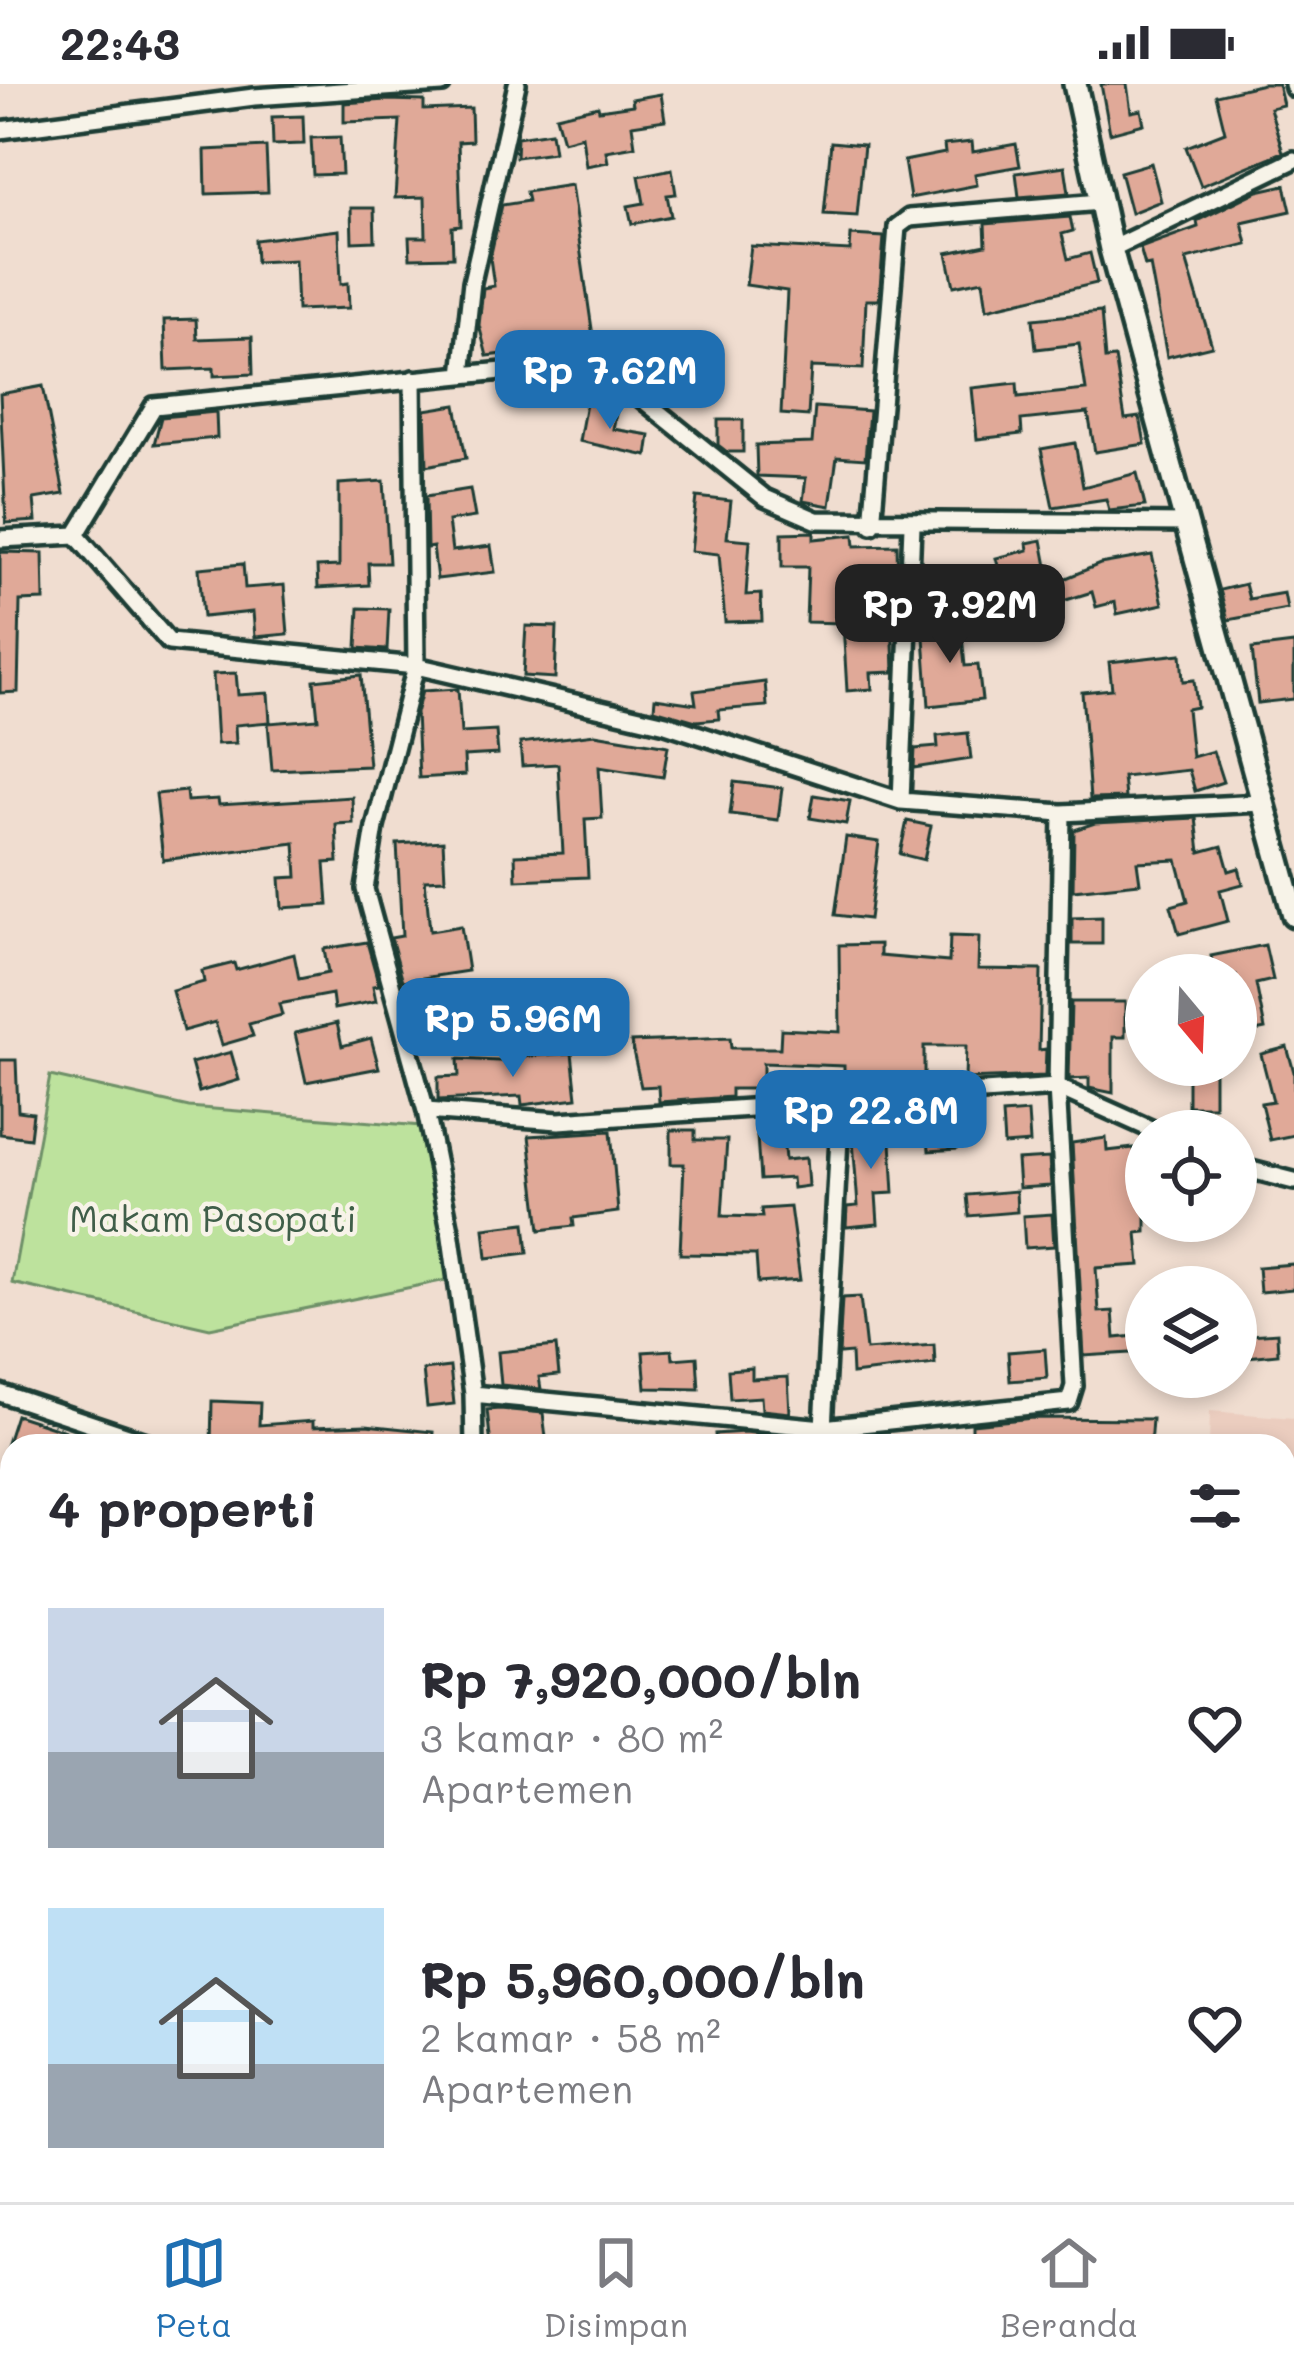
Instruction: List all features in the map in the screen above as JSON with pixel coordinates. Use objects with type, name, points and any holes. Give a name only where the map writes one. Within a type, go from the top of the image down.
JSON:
[{"type":"main road","points":[[1075,84],[1111,249],[1294,915]]},
{"type":"street","points":[[0,130],[254,97],[442,84]]},
{"type":"street","points":[[462,375],[472,282],[517,84]]},
{"type":"street","points":[[1111,249],[1294,160]]},
{"type":"street","points":[[872,525],[897,227],[909,218],[1100,202]]},
{"type":"street","points":[[76,535],[154,406],[596,362],[765,498],[816,520],[872,525],[1188,523]]},
{"type":"street","points":[[413,379],[416,666],[375,827],[365,890],[426,1111],[450,1230],[473,1394],[474,1434]]},
{"type":"street","points":[[901,801],[912,525]]},
{"type":"street","points":[[0,539],[76,535]]},
{"type":"street","points":[[76,535],[169,642],[416,666],[666,724],[901,801],[1062,813],[1262,803]]},
{"type":"street","points":[[473,1394],[823,1428],[1070,1402],[1074,1385],[1057,1087],[1062,813]]},
{"type":"street","points":[[426,1111],[559,1121],[1057,1087],[1125,1117]]},
{"type":"street","points":[[823,1434],[841,1102]]},
{"type":"street","points":[[1257,1171],[1294,1181]]},
{"type":"street","points":[[0,1393],[122,1434]]},
{"type":"shaded area","points":[[1210,1411],[1294,1418],[1294,1434],[1209,1434]]},
{"type":"green space","name":"Makam Pasopati","points":[[50,1076],[189,1107],[421,1126],[451,1279],[210,1328],[12,1283]]},
{"type":"building","points":[[1101,84],[1127,84],[1131,112],[1141,110],[1144,124],[1110,133]]},
{"type":"building","points":[[1278,84],[1283,105],[1270,108],[1283,152],[1201,186],[1186,147],[1225,132],[1216,95]]},
{"type":"building","points":[[661,94],[665,120],[632,125],[635,146],[606,151],[608,162],[586,166],[582,136],[563,141],[556,116],[598,106],[599,110],[633,105],[632,99]]},
{"type":"building","points":[[424,101],[424,110],[471,108],[472,141],[458,142],[461,226],[452,227],[453,257],[410,258],[409,237],[426,237],[425,197],[395,198],[400,120],[344,122],[344,103]]},
{"type":"building","points":[[303,116],[304,144],[273,145],[272,117]]},
{"type":"building","points":[[551,132],[554,152],[516,157],[517,137]]},
{"type":"building","points":[[340,137],[342,174],[313,175],[311,138]]},
{"type":"building","points":[[831,142],[864,145],[857,216],[824,214]]},
{"type":"building","points":[[972,142],[973,152],[1016,144],[1020,166],[975,174],[977,185],[910,198],[904,161],[945,153],[944,145]]},
{"type":"building","points":[[266,147],[268,192],[206,194],[205,150]]},
{"type":"building","points":[[1151,163],[1161,201],[1131,213],[1120,172]]},
{"type":"building","points":[[1065,166],[1069,193],[1019,197],[1016,173]]},
{"type":"building","points":[[672,169],[676,194],[667,195],[671,216],[632,224],[628,206],[644,203],[639,176]]},
{"type":"building","points":[[571,185],[594,343],[487,356],[479,325],[483,288],[494,286],[490,258],[502,205],[528,201],[526,192]]},
{"type":"building","points":[[1285,185],[1291,211],[1242,222],[1247,244],[1186,259],[1212,346],[1167,357],[1150,265],[1145,266],[1140,248],[1198,227],[1197,221],[1258,191]]},
{"type":"building","points":[[351,208],[374,208],[375,241],[352,242]]},
{"type":"building","points":[[1070,217],[1073,231],[1062,234],[1068,259],[1090,253],[1097,283],[987,309],[983,280],[954,286],[947,253],[986,245],[985,224]]},
{"type":"building","points":[[339,230],[341,284],[348,283],[349,308],[297,310],[295,260],[256,262],[255,240]]},
{"type":"building","points":[[851,235],[884,237],[879,300],[866,300],[863,369],[811,367],[808,416],[781,414],[787,291],[746,285],[751,246],[850,251]]},
{"type":"building","points":[[1101,312],[1105,359],[1115,358],[1125,419],[1140,417],[1145,444],[1095,452],[1088,413],[1021,420],[1022,434],[977,439],[972,388],[1017,383],[1018,397],[1086,390],[1079,344],[1036,349],[1033,319]]},
{"type":"building","points":[[196,319],[197,339],[252,337],[253,374],[214,376],[214,368],[166,370],[164,320]]},
{"type":"building","points":[[43,386],[64,494],[34,499],[36,521],[6,523],[0,394]]},
{"type":"building","points":[[586,403],[617,409],[613,429],[650,435],[647,456],[579,441]]},
{"type":"building","points":[[456,405],[466,458],[427,466],[425,410]]},
{"type":"building","points":[[815,407],[869,411],[865,459],[837,457],[830,506],[803,501],[806,478],[757,476],[756,445],[812,443]]},
{"type":"building","points":[[216,412],[217,438],[154,444],[161,417]]},
{"type":"building","points":[[718,420],[743,420],[743,452],[727,452],[718,445]]},
{"type":"building","points":[[1075,443],[1083,487],[1137,473],[1145,506],[1109,510],[1106,499],[1053,507],[1041,449]]},
{"type":"building","points":[[384,481],[389,563],[368,563],[369,585],[318,588],[317,567],[339,566],[339,484]]},
{"type":"building","points":[[470,489],[475,517],[448,521],[452,551],[491,546],[495,572],[437,579],[433,547],[427,548],[426,496]]},
{"type":"building","points":[[697,497],[731,501],[727,538],[750,540],[746,595],[761,594],[762,621],[725,622],[719,554],[691,551]]},
{"type":"building","points":[[814,532],[814,539],[854,535],[855,546],[897,545],[898,586],[891,586],[894,672],[871,673],[872,689],[847,691],[843,623],[806,622],[808,567],[782,567],[782,533]]},
{"type":"building","points":[[1042,540],[1049,577],[1056,574],[1059,581],[1100,564],[1152,555],[1163,604],[1117,614],[1115,602],[1096,607],[1092,592],[1050,605],[1044,585],[1006,597],[996,558],[1028,550],[1027,543]]},
{"type":"building","points":[[0,552],[43,553],[44,600],[20,601],[18,692],[0,693]]},
{"type":"building","points":[[243,564],[245,588],[284,585],[288,634],[255,637],[253,612],[203,617],[199,568]]},
{"type":"building","points":[[1245,584],[1249,599],[1284,593],[1287,609],[1228,620],[1220,590]]},
{"type":"building","points":[[1000,587],[1003,606],[967,613],[963,593]]},
{"type":"building","points":[[359,608],[389,609],[387,650],[357,648]]},
{"type":"building","points":[[960,616],[965,666],[978,665],[982,700],[929,706],[924,637],[936,636],[934,618]]},
{"type":"building","points":[[526,626],[557,627],[555,678],[523,676]]},
{"type":"building","points":[[1294,644],[1294,699],[1258,703],[1252,649]]},
{"type":"building","points":[[1181,654],[1183,681],[1194,680],[1197,707],[1187,709],[1192,757],[1213,751],[1223,782],[1195,791],[1189,770],[1123,777],[1125,798],[1090,799],[1082,692],[1112,689],[1109,662]]},
{"type":"building","points":[[236,673],[238,695],[268,693],[270,722],[235,725],[236,743],[217,744],[213,674]]},
{"type":"building","points":[[361,675],[369,766],[272,770],[268,723],[318,719],[314,680]]},
{"type":"building","points":[[765,682],[767,706],[718,710],[719,719],[696,721],[654,709],[655,698],[696,704],[694,691]]},
{"type":"building","points":[[458,689],[461,733],[496,731],[498,754],[464,756],[465,775],[419,778],[416,713],[422,691]]},
{"type":"building","points":[[968,733],[971,759],[914,768],[915,749],[938,747],[937,736]]},
{"type":"building","points":[[595,734],[668,746],[663,777],[599,767],[602,818],[585,819],[588,877],[516,880],[515,855],[563,853],[558,764],[522,766],[520,743]]},
{"type":"building","points":[[734,782],[782,788],[778,820],[730,814]]},
{"type":"building","points":[[186,791],[187,801],[218,799],[219,805],[352,797],[353,823],[336,824],[338,862],[325,863],[328,905],[282,908],[280,878],[297,877],[295,843],[163,860],[156,794]]},
{"type":"building","points":[[814,795],[850,801],[846,824],[810,818]]},
{"type":"building","points":[[1196,818],[1200,852],[1222,846],[1229,871],[1239,868],[1243,884],[1220,890],[1228,921],[1179,934],[1171,906],[1188,901],[1177,860],[1137,862],[1140,883],[1073,890],[1074,830],[1095,823]]},
{"type":"building","points":[[907,821],[931,826],[924,860],[900,854]]},
{"type":"building","points":[[846,837],[879,842],[869,919],[835,915]]},
{"type":"building","points":[[443,841],[445,879],[425,880],[430,931],[461,926],[468,971],[403,981],[391,938],[402,936],[397,844]]},
{"type":"building","points":[[1102,917],[1102,944],[1072,944],[1072,918]]},
{"type":"building","points":[[950,936],[979,937],[978,969],[1041,970],[1039,1050],[1046,1049],[1045,1076],[965,1079],[966,1046],[924,1046],[924,1077],[871,1077],[872,1086],[844,1087],[844,1066],[763,1063],[763,1089],[731,1089],[731,1097],[659,1102],[658,1086],[641,1087],[631,1042],[730,1038],[731,1048],[780,1048],[781,1029],[840,1032],[839,945],[880,944],[880,956],[949,962]]},
{"type":"building","points":[[367,942],[379,985],[373,986],[376,1001],[334,1009],[332,994],[279,1004],[282,1015],[249,1024],[253,1036],[222,1045],[215,1022],[183,1031],[172,991],[204,982],[202,971],[234,963],[236,970],[294,954],[299,979],[328,973],[324,949]]},
{"type":"building","points":[[1265,945],[1273,980],[1257,984],[1257,954],[1221,954]]},
{"type":"building","points":[[1257,989],[1265,1029],[1257,1031]]},
{"type":"building","points":[[1071,1002],[1125,1002],[1125,1037],[1113,1037],[1113,1093],[1089,1088],[1089,1078],[1069,1079]]},
{"type":"building","points":[[337,1023],[342,1046],[371,1038],[379,1068],[306,1082],[295,1033]]},
{"type":"building","points":[[1287,1047],[1294,1072],[1294,1135],[1270,1140],[1261,1103],[1273,1101],[1261,1054]]},
{"type":"building","points":[[231,1052],[239,1080],[199,1092],[191,1063]]},
{"type":"building","points":[[572,1053],[577,1098],[522,1105],[521,1096],[438,1100],[438,1077],[459,1076],[458,1059],[517,1062],[517,1057]]},
{"type":"building","points":[[0,1060],[16,1060],[18,1111],[33,1113],[30,1138],[0,1134]]},
{"type":"building","points":[[1188,1086],[1214,1086],[1214,1106],[1188,1106]]},
{"type":"building","points":[[954,1107],[957,1149],[929,1151],[926,1109]]},
{"type":"building","points":[[1028,1112],[1030,1143],[1004,1145],[1002,1114]]},
{"type":"building","points":[[890,1125],[894,1193],[876,1194],[878,1224],[846,1227],[847,1207],[858,1206],[852,1127]]},
{"type":"building","points":[[671,1130],[695,1130],[695,1140],[727,1140],[722,1216],[762,1217],[761,1209],[790,1207],[800,1280],[758,1283],[756,1255],[680,1254],[684,1164],[671,1164]]},
{"type":"building","points":[[611,1131],[618,1212],[573,1218],[574,1226],[540,1230],[529,1136]]},
{"type":"building","points":[[783,1135],[785,1160],[806,1158],[808,1186],[793,1188],[792,1178],[760,1180],[757,1136]]},
{"type":"building","points":[[1106,1138],[1107,1151],[1125,1149],[1125,1242],[1138,1242],[1140,1265],[1096,1268],[1099,1312],[1113,1311],[1115,1338],[1125,1337],[1125,1353],[1084,1356],[1072,1143]]},
{"type":"building","points":[[1049,1158],[1051,1186],[1019,1188],[1017,1160]]},
{"type":"building","points":[[1016,1191],[1017,1212],[969,1216],[967,1195]]},
{"type":"building","points":[[1052,1214],[1054,1246],[1025,1248],[1023,1216]]},
{"type":"building","points":[[525,1223],[528,1253],[487,1258],[484,1228]]},
{"type":"building","points":[[1294,1264],[1294,1289],[1260,1292],[1258,1267]]},
{"type":"building","points":[[860,1297],[866,1350],[934,1345],[935,1364],[852,1374],[851,1353],[839,1354],[842,1298]]},
{"type":"building","points":[[1277,1333],[1278,1354],[1257,1356],[1257,1334]]},
{"type":"building","points":[[556,1346],[559,1375],[539,1377],[541,1389],[501,1385],[498,1352]]},
{"type":"building","points":[[1045,1349],[1047,1378],[1010,1381],[1008,1352]]},
{"type":"building","points":[[672,1350],[673,1359],[697,1357],[699,1389],[646,1388],[643,1352]]},
{"type":"building","points":[[450,1367],[454,1404],[427,1407],[423,1370]]},
{"type":"building","points":[[752,1368],[752,1379],[788,1377],[790,1413],[762,1410],[761,1397],[730,1399],[728,1370]]},
{"type":"building","points":[[212,1401],[260,1403],[259,1425],[313,1421],[313,1427],[366,1425],[433,1432],[433,1434],[211,1434]]},
{"type":"building","points":[[487,1410],[543,1413],[546,1434],[490,1434]]},
{"type":"building","points":[[16,1415],[65,1431],[64,1434],[10,1434]]},
{"type":"building","points":[[1033,1418],[1152,1419],[1151,1434],[972,1434],[972,1424]]}]
